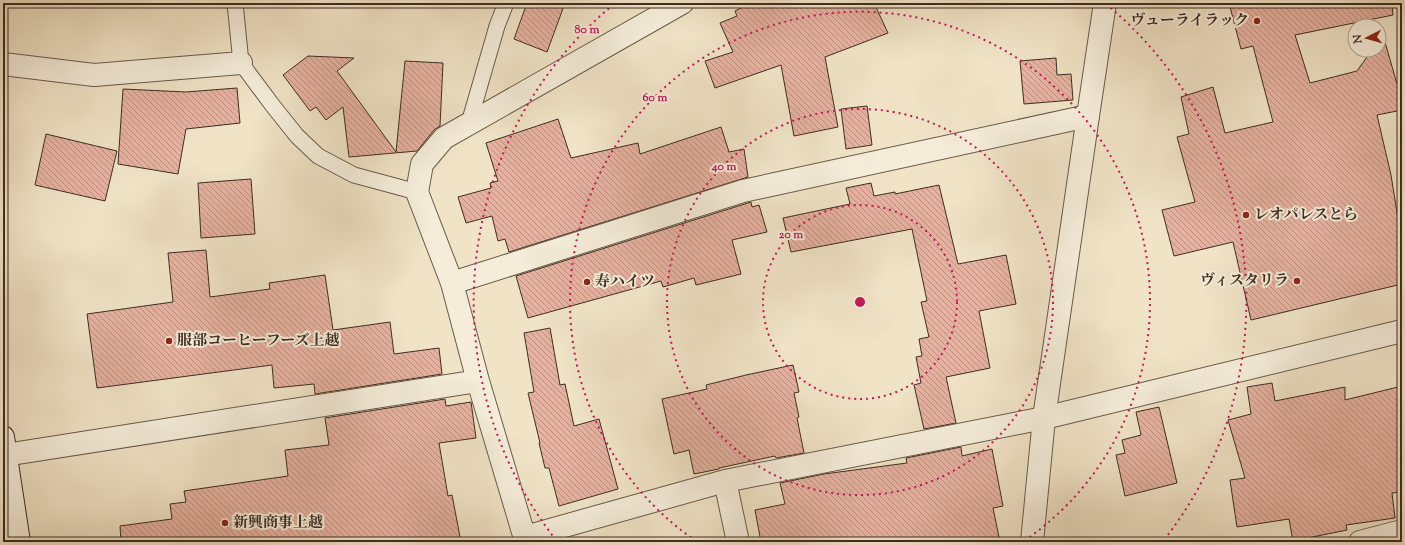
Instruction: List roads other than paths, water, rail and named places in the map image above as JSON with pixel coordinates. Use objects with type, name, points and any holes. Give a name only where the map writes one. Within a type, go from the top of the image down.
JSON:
[{"type":"street","points":[[682,3],[444,138],[422,164],[417,192],[452,283],[478,381],[525,539],[725,481],[1044,418],[1402,332]]},
{"type":"street","points":[[1032,542],[1044,418],[1105,3]]},
{"type":"street","points":[[3,64],[94,75],[241,63]]},
{"type":"street","points":[[452,283],[743,191],[1088,116]]},
{"type":"street","points":[[19,542],[7,494],[4,446],[478,381]]},
{"type":"street","points":[[725,481],[738,542]]},
{"type":"street","points":[[1360,542],[1402,531]]},
{"type":"lane","points":[[235,3],[241,63],[297,136],[318,156],[354,175],[417,192]]},
{"type":"lane","points":[[470,124],[506,3]]},
{"type":"place","name":"ヴューライラック","points":[[1257,21]]},
{"type":"place","name":"レオパレスとら","points":[[1246,215]]},
{"type":"place","name":"ヴィスタリラ","points":[[1297,281]]},
{"type":"place","name":"寿ハイツ","points":[[587,282]]},
{"type":"place","name":"服部コーヒーフーズ上越","points":[[169,341]]},
{"type":"place","name":"新興商事上越","points":[[225,523]]}]
